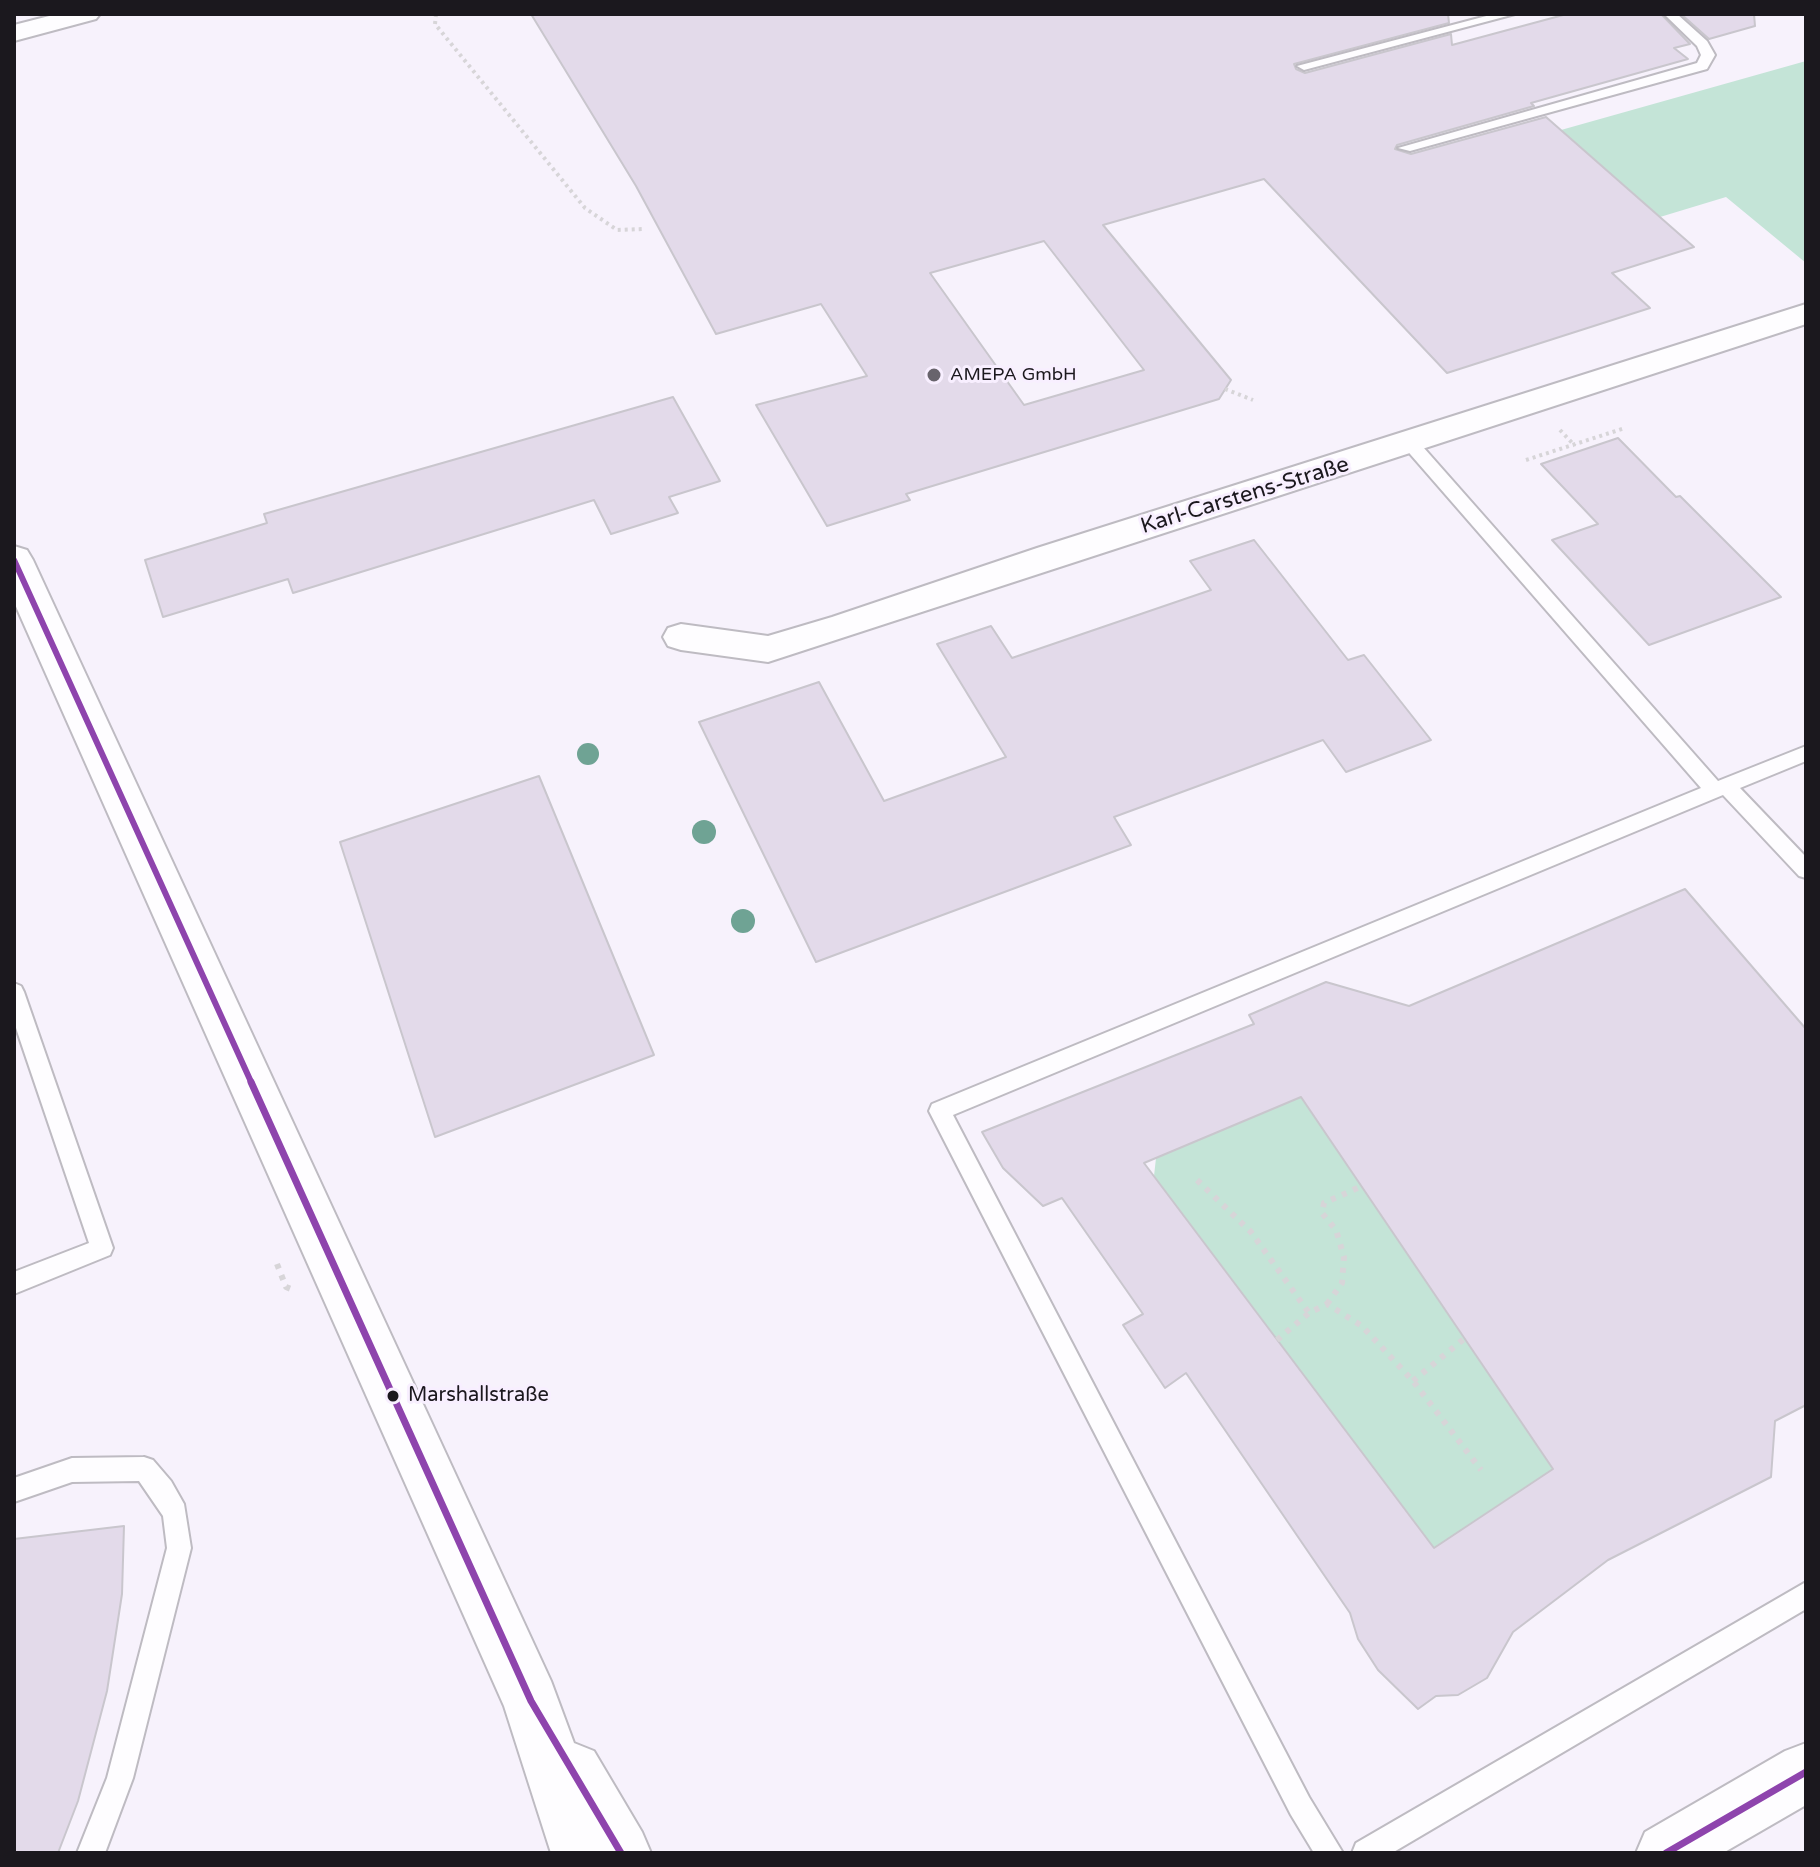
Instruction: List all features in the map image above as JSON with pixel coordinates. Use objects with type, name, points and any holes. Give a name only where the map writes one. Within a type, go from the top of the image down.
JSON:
[{"type":"street","points":[[14,33],[87,14]]},
{"type":"street","name":"Karl-Carstens-Straße","points":[[681,637],[768,649],[1806,314]]},
{"type":"street","points":[[14,560],[531,1701],[581,1853]]},
{"type":"street","points":[[531,1701],[621,1853]]},
{"type":"street","points":[[1666,1853],[1806,1772]]},
{"type":"lane","points":[[1304,66],[1509,14]]},
{"type":"lane","points":[[1405,148],[1702,66],[1707,62],[1708,55],[1692,33],[1670,14]]},
{"type":"lane","points":[[1692,33],[1710,27]]},
{"type":"lane","points":[[1410,443],[1721,789],[1806,870]]},
{"type":"lane","points":[[1329,1853],[1300,1806],[940,1111],[1806,753]]},
{"type":"lane","points":[[14,992],[102,1248],[14,1283]]},
{"type":"lane","points":[[14,1490],[72,1470],[113,1467],[144,1469],[162,1490],[175,1513],[179,1548],[120,1778],[91,1853]]},
{"type":"lane","points":[[1366,1853],[1806,1595]]},
{"type":"path","points":[[436,14],[435,24],[585,208],[617,230],[643,229]]},
{"type":"path","points":[[1225,389],[1253,400]]},
{"type":"path","points":[[1526,460],[1625,428]]},
{"type":"path","points":[[1197,1180],[1251,1232],[1309,1313]]},
{"type":"path","points":[[1277,1340],[1309,1313],[1327,1304],[1342,1283],[1344,1257],[1336,1230],[1322,1213],[1324,1203],[1362,1186]]},
{"type":"path","points":[[1327,1304],[1362,1326],[1413,1381],[1481,1470]]},
{"type":"path","points":[[1413,1381],[1465,1338]]},
{"type":"green space","points":[[1806,61],[1806,263],[1726,197],[1660,217],[1561,130]]},
{"type":"green space","points":[[1301,1097],[1553,1469],[1434,1548],[1154,1176],[1156,1158]]},
{"type":"building","points":[[531,14],[1448,14],[1449,23],[1294,64],[1296,69],[1305,73],[1451,34],[1452,45],[1567,14],[1661,14],[1690,44],[1674,48],[1688,59],[1531,103],[1534,106],[1397,145],[1395,149],[1411,154],[1546,117],[1694,247],[1612,273],[1650,308],[1447,373],[1264,179],[1103,225],[1231,380],[1219,399],[906,494],[910,500],[827,526],[756,405],[867,376],[821,304],[716,334],[636,186]],"holes":[[[1044,241],[1144,370],[1024,405],[930,273]]]},
{"type":"building","points":[[1681,14],[1754,14],[1755,26],[1709,39]]},
{"type":"building","points":[[673,397],[720,481],[669,497],[678,513],[611,534],[594,500],[293,593],[288,579],[163,617],[145,560],[267,523],[264,514]]},
{"type":"building","points":[[1618,438],[1781,597],[1649,645],[1552,540],[1598,524],[1541,464]]},
{"type":"building","points":[[1254,540],[1348,660],[1364,655],[1431,740],[1346,772],[1323,740],[1114,817],[1131,845],[816,962],[699,722],[819,682],[884,801],[1006,757],[937,644],[991,626],[1012,658],[1211,590],[1190,561]]},
{"type":"building","points":[[539,776],[654,1055],[435,1137],[340,842]]},
{"type":"building","points":[[1685,889],[1806,1029],[1806,1405],[1775,1421],[1771,1477],[1608,1560],[1513,1632],[1487,1678],[1458,1695],[1436,1696],[1418,1709],[1378,1670],[1358,1639],[1350,1613],[1186,1373],[1165,1388],[1123,1325],[1143,1314],[1062,1198],[1043,1206],[1003,1168],[982,1132],[1254,1024],[1249,1015],[1326,982],[1409,1006]],"holes":[[[1301,1097],[1553,1469],[1434,1548],[1144,1163]]]},
{"type":"building","points":[[124,1526],[122,1594],[107,1691],[78,1801],[58,1853],[14,1853],[14,1539]]},
{"type":"transit line","points":[[14,560],[531,1701],[621,1853]]},
{"type":"transit line","points":[[1666,1853],[1806,1772]]},
{"type":"place","name":"AMEPA GmbH","points":[[934,375]]},
{"type":"place","name":"Marshallstraße","points":[[393,1396]]}]
